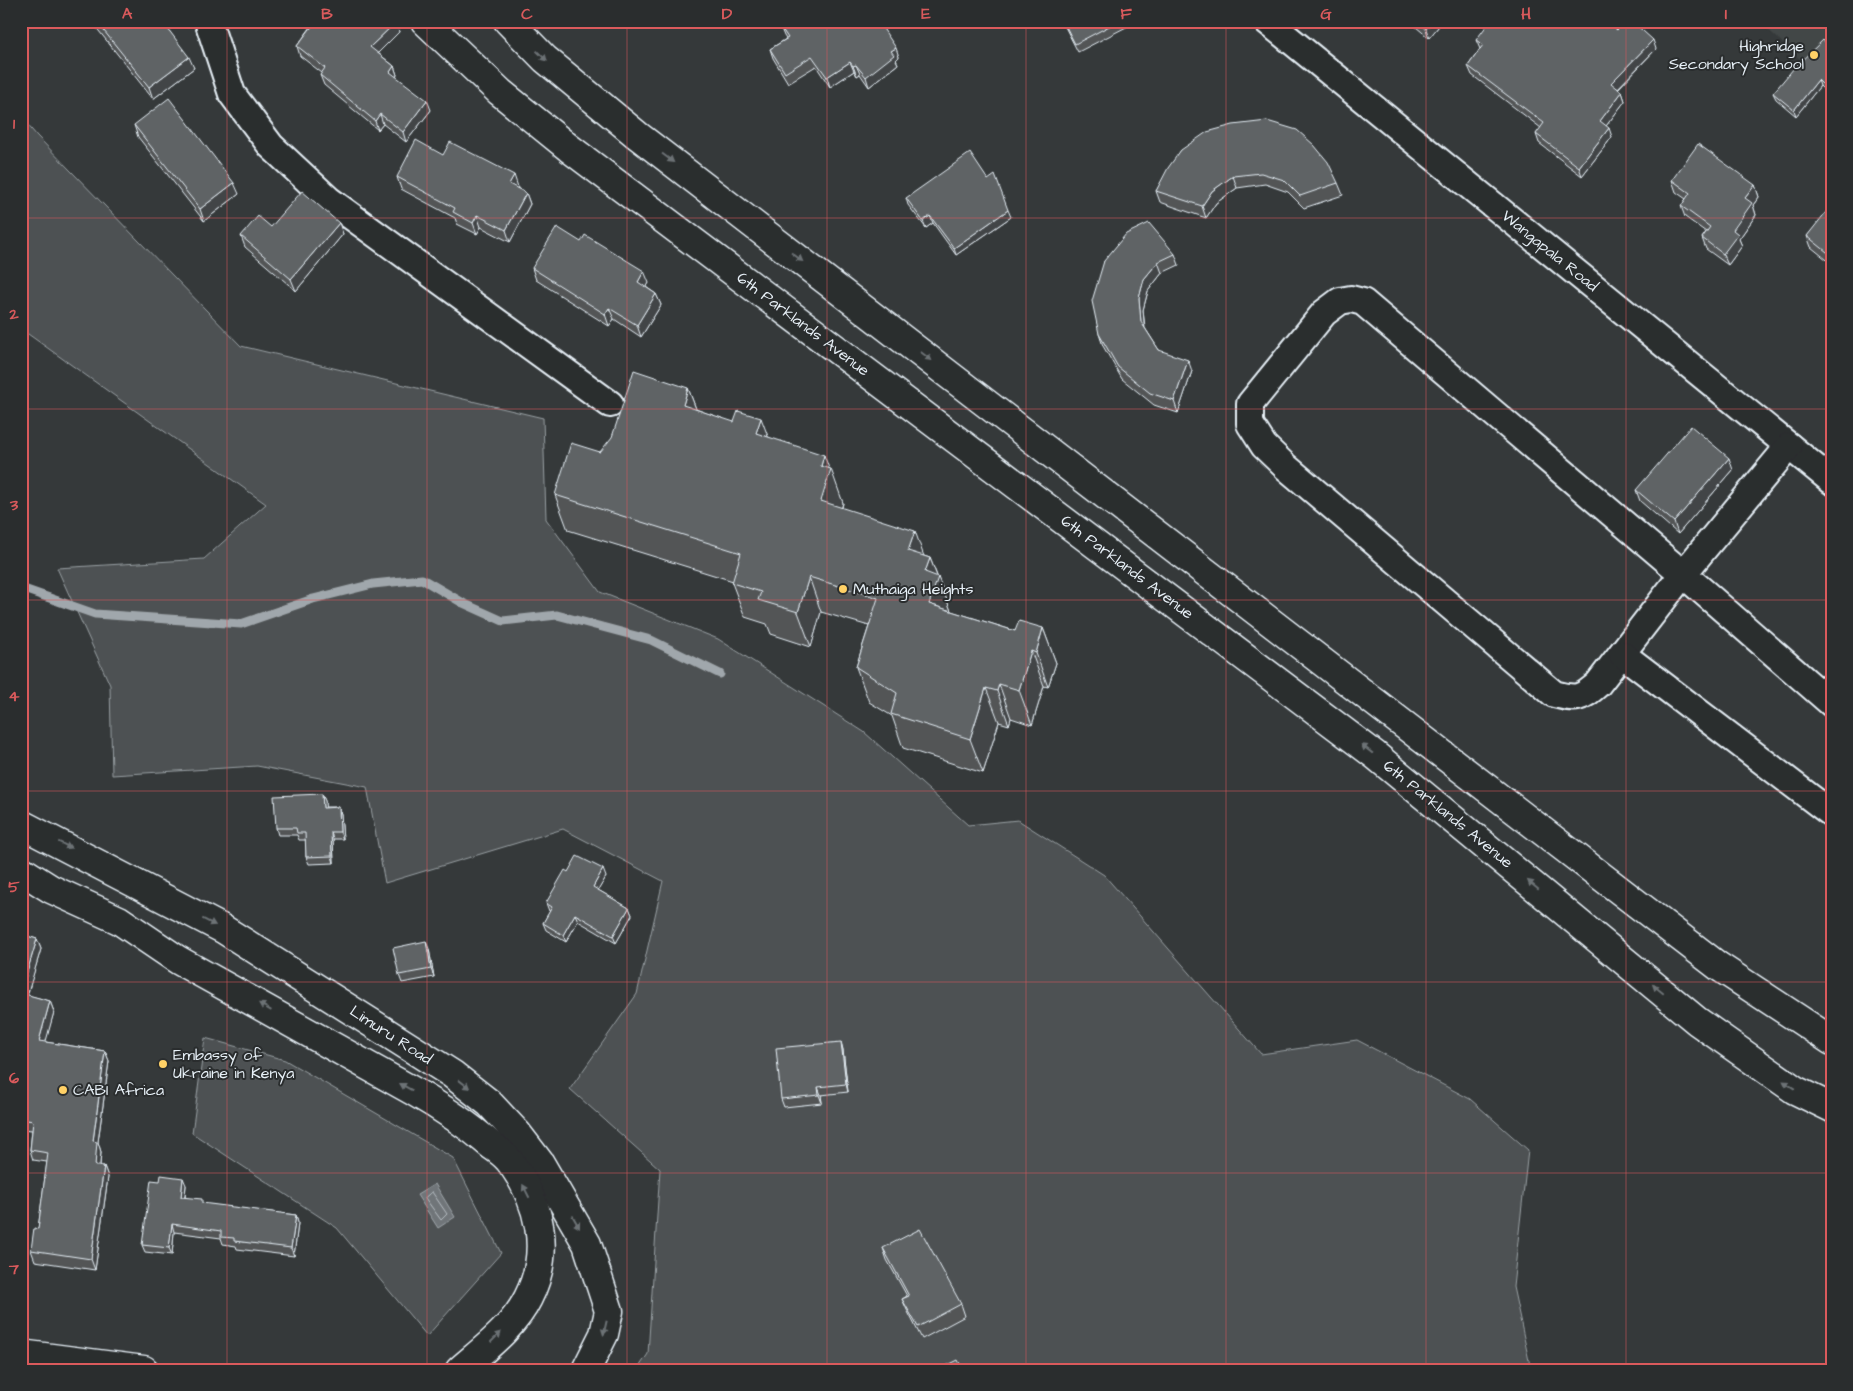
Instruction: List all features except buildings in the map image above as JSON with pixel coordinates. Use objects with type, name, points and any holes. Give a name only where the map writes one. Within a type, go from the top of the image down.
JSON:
[{"type":"street","points":[[208,21],[232,94],[271,146],[329,200],[610,404]]},
{"type":"street","name":"6th Parklands Avenue","points":[[425,21],[500,92],[569,148],[1375,755],[1697,1022],[1795,1090],[1832,1108]]},
{"type":"street","points":[[508,21],[545,59],[645,141],[1718,966],[1832,1041]]},
{"type":"street","name":"Wangapala Road","points":[[1267,21],[1832,481]]},
{"type":"street","points":[[1789,446],[1683,574],[1598,684],[1583,697],[1570,698],[1554,694],[1286,467],[1264,446],[1250,424],[1250,404],[1324,313],[1340,301],[1351,299],[1363,302],[1683,574],[1832,704]]},
{"type":"street","points":[[1622,654],[1832,814]]},
{"type":"street","name":"Limuru Road","points":[[21,824],[222,929],[452,1074],[489,1103],[517,1132],[540,1163],[587,1244],[609,1311],[604,1334],[586,1370]]},
{"type":"street","points":[[21,870],[51,889],[119,920],[178,960],[450,1112],[508,1159],[527,1191],[540,1223],[540,1265],[528,1299],[514,1319],[460,1370]]},
{"type":"street","points":[[21,1354],[144,1370]]},
{"type":"street","points":[[465,1370],[484,1367],[492,1370]]},
{"type":"shaded area","name":"Highridge Secondary School","points":[[1759,21],[1832,21],[1832,89]]},
{"type":"shaded area","points":[[21,117],[37,136],[241,346],[543,418],[546,519],[600,592],[718,639],[864,732],[968,825],[1018,820],[1104,875],[1261,1054],[1357,1040],[1470,1099],[1528,1150],[1513,1287],[1531,1370],[637,1370],[648,1354],[660,1169],[570,1089],[637,994],[663,881],[563,829],[385,883],[367,787],[257,766],[112,775],[110,685],[57,568],[204,559],[266,504],[21,329]]},
{"type":"shaded area","points":[[205,1038],[285,1060],[453,1158],[501,1253],[427,1336],[337,1228],[192,1133]]},
{"type":"water","points":[[435,1184],[455,1217],[438,1228],[417,1195]]},
{"type":"waterway","points":[[21,588],[95,614],[241,624],[313,599],[373,584],[422,579],[463,603],[503,621],[557,615],[651,640],[720,674]]},
{"type":"place","name":"Highridge Secondary School","points":[[1814,55]]},
{"type":"place","name":"Muthaiga Heights","points":[[843,589]]},
{"type":"place","name":"Embassy of Ukraine in Kenya","points":[[163,1064]]},
{"type":"place","name":"CABI Africa","points":[[63,1090]]}]
